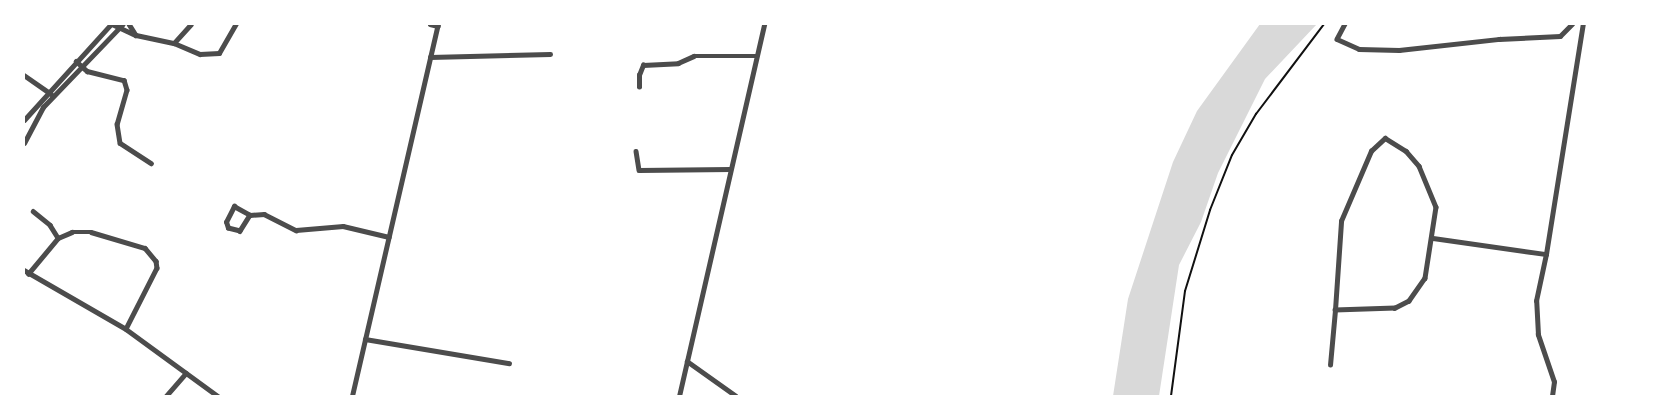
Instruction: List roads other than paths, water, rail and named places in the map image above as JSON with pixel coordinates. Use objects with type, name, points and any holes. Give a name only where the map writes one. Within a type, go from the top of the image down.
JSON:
[{"type":"street","points":[[24,120],[76,60],[112,24],[118,29],[174,43],[200,54],[219,54],[236,24]]},
{"type":"street","points":[[24,143],[53,96],[81,65],[123,24]]},
{"type":"street","points":[[129,24],[136,35]]},
{"type":"street","points":[[174,43],[191,24]]},
{"type":"street","points":[[352,396],[438,25],[430,24]]},
{"type":"street","points":[[679,396],[764,24]]},
{"type":"street","points":[[1345,24],[1337,38],[1352,46],[1359,49],[1398,50],[1499,39],[1560,36],[1572,24]]},
{"type":"street","points":[[1552,396],[1554,382],[1538,336],[1536,301],[1546,254],[1583,24]]},
{"type":"street","points":[[430,57],[550,54]]},
{"type":"street","points":[[639,87],[638,75],[643,65],[678,63],[694,56],[756,56]]},
{"type":"street","points":[[76,60],[87,71],[124,80],[126,90],[117,124],[120,143],[152,163]]},
{"type":"street","points":[[24,76],[53,96]]},
{"type":"street","points":[[1330,365],[1341,221],[1371,151],[1385,138],[1406,151],[1429,184],[1436,207],[1434,238],[1425,278],[1409,301],[1380,311],[1335,310]]},
{"type":"street","points":[[636,151],[639,170],[730,169]]},
{"type":"street","points":[[250,214],[240,231],[228,228],[226,222],[234,206],[250,214],[264,214],[296,230],[343,226],[389,237]]},
{"type":"street","points":[[33,211],[50,225],[58,238]]},
{"type":"street","points":[[28,274],[58,238],[72,232],[90,232],[146,248],[152,253],[157,268],[126,329]]},
{"type":"street","points":[[1434,238],[1546,254]]},
{"type":"street","points":[[24,270],[126,329],[218,396]]},
{"type":"street","points":[[365,339],[509,363]]},
{"type":"street","points":[[686,361],[736,396]]},
{"type":"street","points":[[166,396],[186,373]]}]
